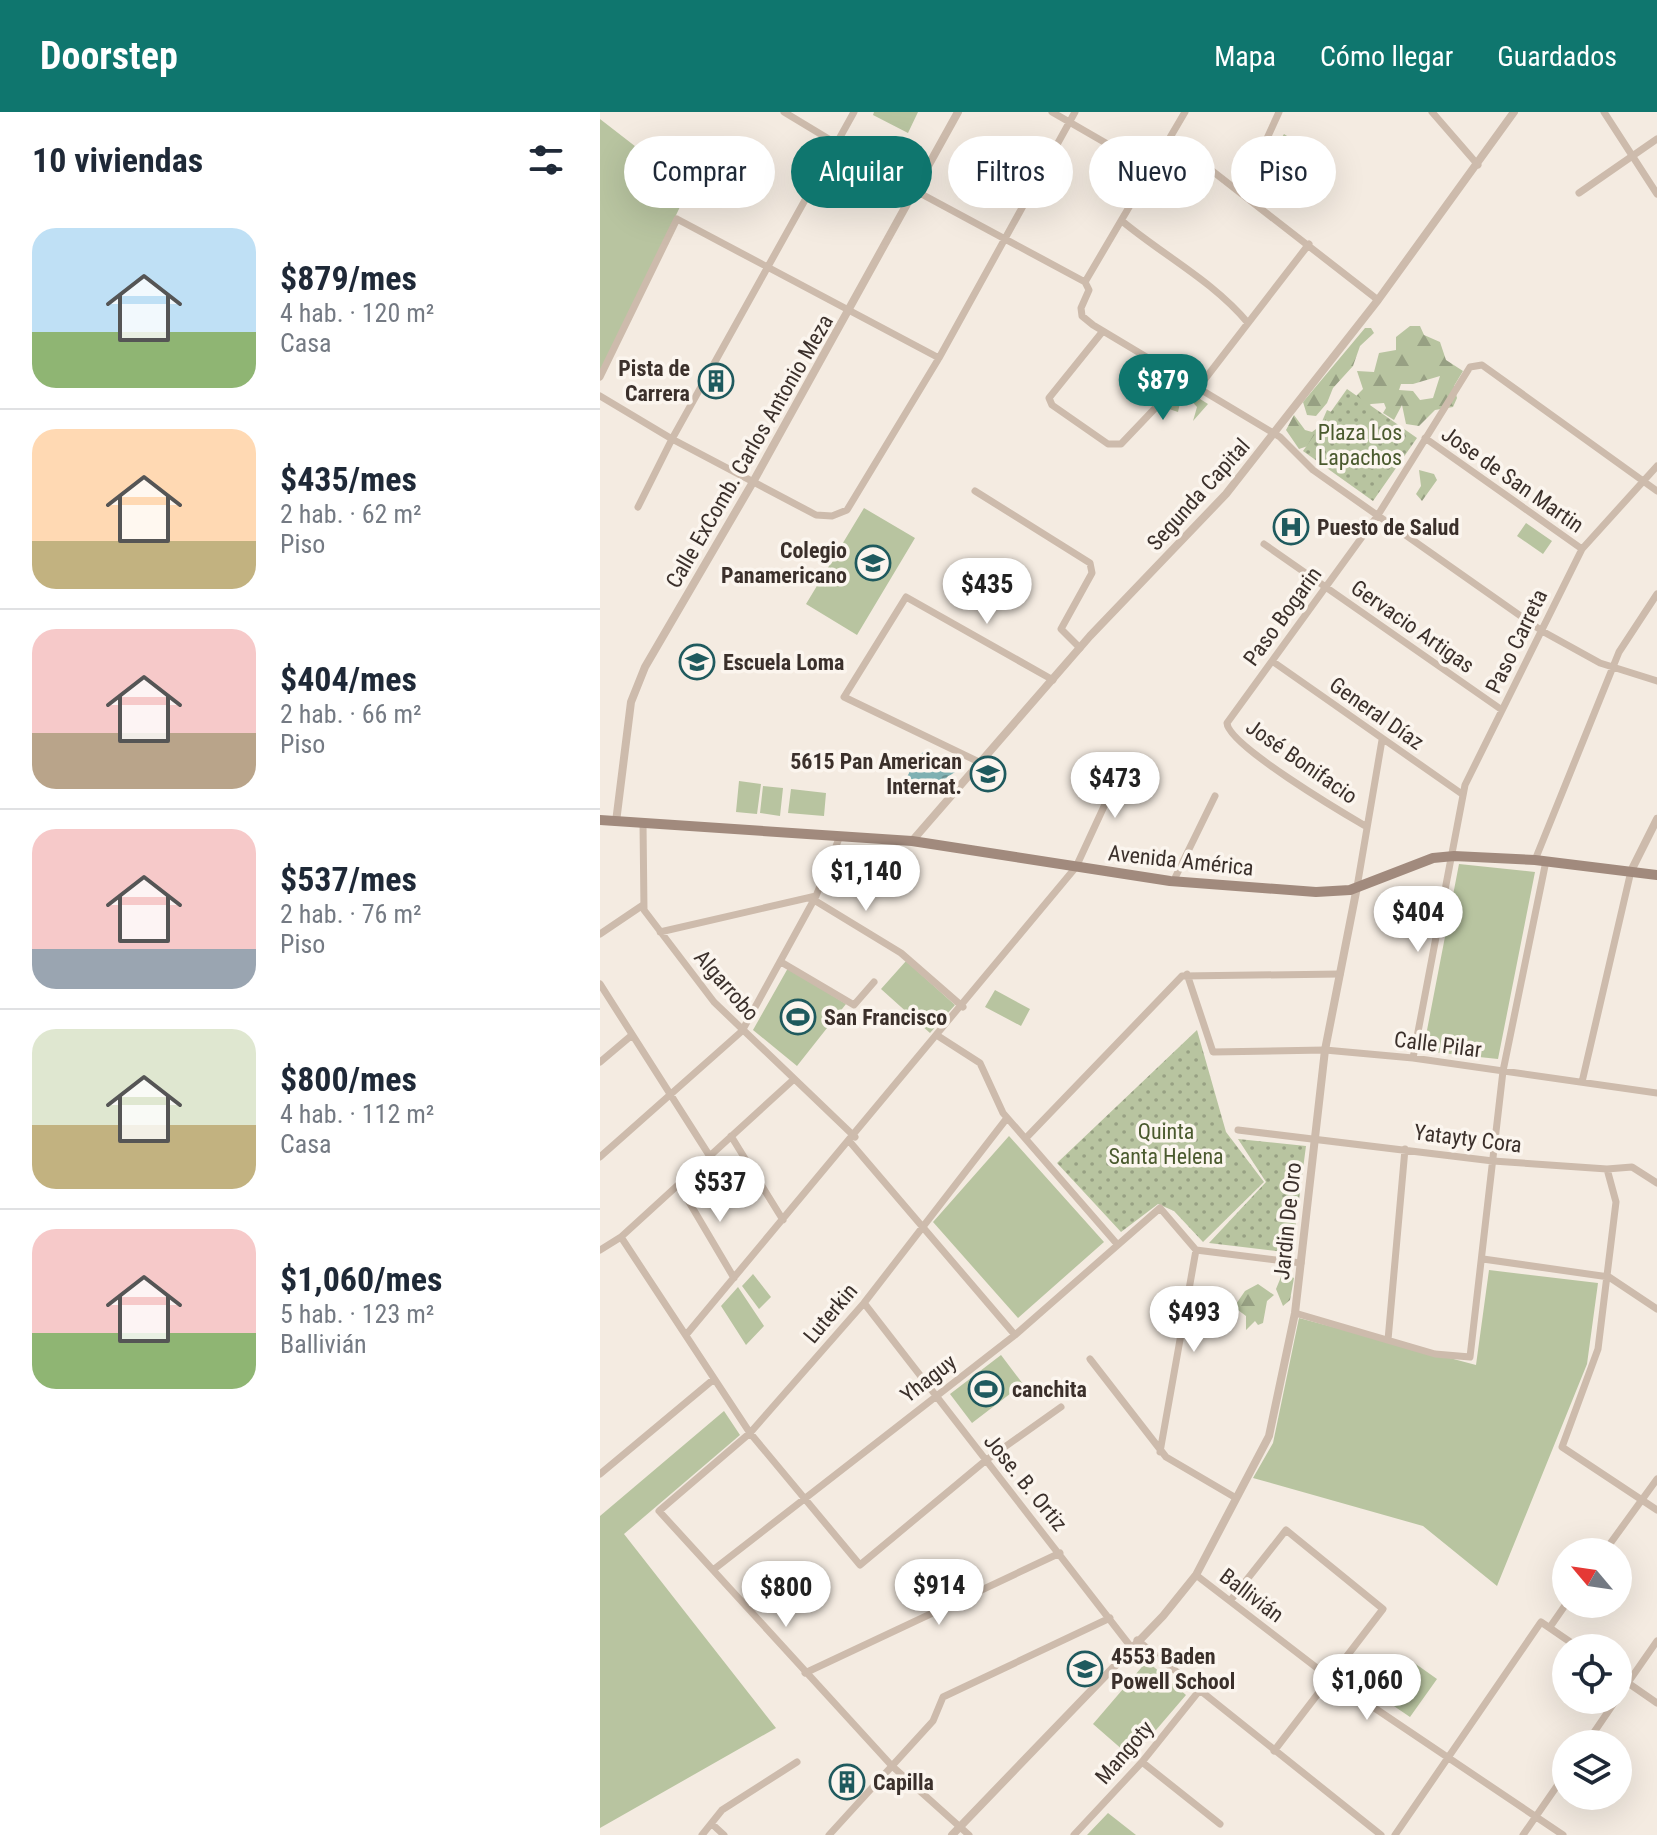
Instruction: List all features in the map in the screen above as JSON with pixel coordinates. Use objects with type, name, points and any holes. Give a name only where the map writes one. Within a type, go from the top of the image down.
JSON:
[{"type":"main road","name":"Avenida América","points":[[600,820],[912,841],[1173,882],[1316,892],[1357,887],[1433,858],[1454,856],[1540,860],[1657,875]]},
{"type":"street","points":[[784,112],[824,136]]},
{"type":"street","points":[[841,136],[854,112]]},
{"type":"street","name":"Calle ExComb. Carlos Antonio Meza","points":[[932,158],[958,112]]},
{"type":"street","points":[[1052,112],[1094,136]]},
{"type":"street","points":[[600,396],[672,439],[820,517],[847,510],[939,358],[1075,112]]},
{"type":"street","points":[[1171,136],[1185,112]]},
{"type":"street","points":[[1268,136],[1279,112]]},
{"type":"street","points":[[1432,112],[1478,165]]},
{"type":"street","name":"Segunda Capital","points":[[912,841],[1080,648],[1226,494],[1378,300],[1514,112]]},
{"type":"street","points":[[1604,112],[1657,194]]},
{"type":"street","points":[[1579,193],[1657,139]]},
{"type":"street","points":[[1215,172],[1231,185]]},
{"type":"street","points":[[932,200],[1085,282],[1089,290],[1081,308],[1082,316],[1182,380],[1274,433],[1313,470],[1542,631],[1613,668],[1657,681]]},
{"type":"street","points":[[638,507],[672,439],[802,208]]},
{"type":"street","name":"Calle ExComb. Carlos Antonio Meza","points":[[616,822],[634,691],[904,208]]},
{"type":"street","points":[[1085,282],[1129,208]]},
{"type":"street","points":[[1262,208],[1378,300]]},
{"type":"street","points":[[600,377],[677,219],[850,308],[939,358]]},
{"type":"street","points":[[1122,221],[1163,256],[1227,298],[1248,323]]},
{"type":"street","points":[[1198,388],[1309,244]]},
{"type":"street","points":[[1103,331],[1049,398],[1052,405],[1108,444],[1121,444],[1182,380]]},
{"type":"street","name":"Paso Bogarin","points":[[1229,719],[1378,515],[1465,372],[1475,363],[1644,480]]},
{"type":"street","name":"Jose de San Martin","points":[[1425,438],[1582,549]]},
{"type":"street","name":"Paso Carreta","points":[[1413,1058],[1454,856],[1462,794],[1582,549],[1657,466]]},
{"type":"street","points":[[1644,480],[1657,491]]},
{"type":"street","points":[[975,491],[1090,563],[1093,568],[1089,581],[1061,629],[1080,648]]},
{"type":"street","name":"Gervacio Artigas","points":[[1264,544],[1502,710]]},
{"type":"street","points":[[1295,1313],[1435,1354],[1470,1357],[1503,1071],[1540,860],[1613,668],[1657,594]]},
{"type":"street","points":[[981,763],[844,697],[906,597],[1053,680]]},
{"type":"street","name":"General Díaz","points":[[1272,661],[1462,794]]},
{"type":"street","name":"José Bonifacio","points":[[1229,719],[1226,727],[1233,737],[1367,827]]},
{"type":"street","name":"Jardin De Oro","points":[[952,1835],[1196,1575],[1269,1436],[1295,1313],[1325,1050],[1382,740]]},
{"type":"street","points":[[686,1335],[963,1007],[1076,867],[1125,761]]},
{"type":"street","points":[[1173,882],[1215,796]]},
{"type":"street","points":[[1582,1082],[1631,871],[1657,819]]},
{"type":"street","points":[[600,934],[643,905],[643,823]]},
{"type":"street","points":[[600,1157],[742,1031],[815,898],[840,836]]},
{"type":"street","points":[[660,932],[815,898],[901,953],[963,1007]]},
{"type":"street","name":"Algarrobo","points":[[643,905],[696,980],[742,1031],[852,1140],[1015,1335]]},
{"type":"street","points":[[781,962],[854,1005],[874,982]]},
{"type":"street","points":[[1026,1138],[1173,983],[1187,974],[1340,974]]},
{"type":"street","name":"Calle Pilar","points":[[1187,974],[1213,1052],[1325,1050],[1413,1058],[1657,1093]]},
{"type":"street","points":[[600,984],[709,1155]]},
{"type":"street","points":[[600,1062],[632,1035]]},
{"type":"street","points":[[938,1036],[980,1063],[1007,1118],[1117,1244]]},
{"type":"street","points":[[600,1250],[621,1237],[793,1080]]},
{"type":"street","name":"Luterkin","points":[[713,1570],[659,1511],[750,1433],[864,1303],[1007,1118]]},
{"type":"street","name":"Yatayty Cora","points":[[1238,1130],[1493,1161],[1607,1169],[1632,1167],[1657,1183]]},
{"type":"street","points":[[731,1136],[783,1220]]},
{"type":"street","points":[[1388,1340],[1405,1149]]},
{"type":"street","points":[[1607,1169],[1616,1202],[1609,1277],[1594,1365],[1562,1447],[1657,1510]]},
{"type":"street","points":[[679,1185],[734,1278]]},
{"type":"street","name":"Yhaguy","points":[[713,1570],[1015,1335],[1160,1208],[1196,1250]]},
{"type":"street","points":[[621,1237],[750,1433],[860,1565],[985,1461],[1061,1407]]},
{"type":"street","points":[[1160,1452],[1196,1250],[1301,1263]]},
{"type":"street","points":[[1483,1259],[1609,1277],[1657,1309]]},
{"type":"street","name":"Jose. B. Ortiz","points":[[864,1303],[933,1396],[1134,1644],[1199,1691],[1381,1835]]},
{"type":"street","points":[[1090,1359],[1160,1452],[1236,1498]]},
{"type":"street","points":[[600,1474],[714,1379]]},
{"type":"street","points":[[1614,1538],[1657,1479]]},
{"type":"street","points":[[1230,1601],[1286,1530],[1383,1609],[1274,1751]]},
{"type":"street","points":[[805,1673],[1060,1553]]},
{"type":"street","points":[[713,1570],[892,1766],[969,1835]]},
{"type":"street","name":"Ballivián","points":[[1196,1575],[1330,1678],[1563,1835]]},
{"type":"street","points":[[829,1835],[933,1721],[943,1697],[1110,1618]]},
{"type":"street","points":[[1550,1627],[1556,1618]]},
{"type":"street","points":[[1395,1835],[1541,1622],[1560,1634]]},
{"type":"street","points":[[1632,1677],[1657,1641]]},
{"type":"street","points":[[1632,1686],[1657,1703]]},
{"type":"street","name":"Mangoty","points":[[1074,1835],[1142,1762],[1199,1691]]},
{"type":"street","points":[[702,1835],[722,1810],[797,1762]]},
{"type":"street","points":[[1142,1762],[1220,1824]]},
{"type":"street","points":[[1523,1835],[1552,1793]]},
{"type":"street","points":[[712,1824],[724,1835]]},
{"type":"green space","points":[[874,112],[918,112],[908,133],[873,115]]},
{"type":"green space","points":[[600,119],[624,138],[624,208],[679,208],[600,374]]},
{"type":"green space","points":[[1410,326],[1420,326],[1424,335],[1440,342],[1446,360],[1463,371],[1454,386],[1457,398],[1453,407],[1435,410],[1419,426],[1406,424],[1402,405],[1394,420],[1383,413],[1386,408],[1384,403],[1371,404],[1361,411],[1353,399],[1363,389],[1357,371],[1374,372],[1379,353],[1396,350],[1396,337]],"holes":[[[1440,376],[1433,398],[1420,400],[1413,391],[1399,390],[1401,384],[1413,384]]]},
{"type":"green space","points":[[1365,328],[1371,328],[1374,333],[1360,346],[1353,366],[1333,388],[1327,403],[1316,416],[1307,415],[1303,402]]},
{"type":"green space","name":"Plaza Los Lapachos","points":[[1347,389],[1417,438],[1373,501],[1303,451]]},
{"type":"green space","points":[[1186,390],[1208,404],[1193,421],[1197,407],[1188,397],[1180,403],[1178,412],[1166,408]]},
{"type":"green space","points":[[1327,410],[1336,414],[1308,446],[1299,449],[1286,430],[1294,415],[1305,430],[1312,432],[1320,426]]},
{"type":"green space","points":[[1419,470],[1434,474],[1437,480],[1422,501],[1416,494],[1421,486]]},
{"type":"green space","points":[[864,508],[915,538],[857,635],[806,604]]},
{"type":"green space","points":[[1526,523],[1552,541],[1543,554],[1517,536]]},
{"type":"green space","points":[[739,781],[761,784],[757,814],[736,812]]},
{"type":"green space","points":[[763,786],[783,788],[780,816],[760,813]]},
{"type":"green space","points":[[791,789],[826,793],[824,816],[788,813]]},
{"type":"green space","points":[[1459,864],[1535,872],[1498,1059],[1423,1051]]},
{"type":"green space","points":[[906,961],[955,1005],[930,1033],[881,989]]},
{"type":"green space","name":"San Francisco","points":[[788,968],[846,1004],[797,1066],[753,1030]]},
{"type":"green space","points":[[995,990],[1030,1009],[1021,1026],[985,1007]]},
{"type":"green space","name":"Quinta Santa Helena","points":[[1197,1030],[1226,1132],[1264,1182],[1203,1242],[1174,1211],[1158,1204],[1121,1232],[1057,1163]]},
{"type":"green space","points":[[1009,1136],[1104,1242],[1018,1318],[933,1222]]},
{"type":"green space","points":[[1238,1139],[1306,1146],[1292,1253],[1209,1243],[1266,1182]]},
{"type":"green space","points":[[1489,1270],[1598,1283],[1587,1364],[1497,1586],[1423,1526],[1253,1478],[1273,1443],[1299,1318],[1476,1365]]},
{"type":"green space","points":[[1283,1272],[1294,1278],[1290,1300],[1283,1306],[1276,1289]]},
{"type":"green space","points":[[753,1274],[771,1297],[759,1309],[742,1286]]},
{"type":"green space","points":[[1258,1284],[1274,1295],[1267,1301],[1263,1323],[1258,1325],[1255,1321],[1246,1330],[1246,1316],[1234,1307],[1245,1291]]},
{"type":"green space","points":[[738,1287],[764,1326],[746,1345],[721,1306]]},
{"type":"green space","name":"canchita","points":[[1001,1355],[1023,1384],[972,1423],[950,1394]]},
{"type":"green space","points":[[724,1411],[740,1435],[624,1534],[776,1728],[600,1828],[600,1516]]},
{"type":"green space","points":[[1147,1661],[1186,1695],[1132,1758],[1093,1724]]},
{"type":"green space","points":[[1413,1662],[1437,1679],[1410,1717],[1385,1700]]},
{"type":"green space","points":[[1108,1813],[1136,1835],[1087,1835]]},
{"type":"water","points":[[925,751],[950,762],[955,772],[925,792],[899,789],[917,759]]},
{"type":"place","name":"Pista de Carrera","points":[[716,381]]},
{"type":"place","name":"Puesto de Salud","points":[[1291,527]]},
{"type":"place","name":"Colegio Panamericano","points":[[873,563]]},
{"type":"place","name":"Escuela Loma","points":[[697,662]]},
{"type":"place","name":"5615 Pan American Internat.","points":[[988,774]]},
{"type":"place","name":"San Francisco","points":[[798,1017]]},
{"type":"place","name":"canchita","points":[[986,1389]]},
{"type":"place","name":"4553 Baden Powell School","points":[[1085,1669]]},
{"type":"place","name":"Capilla","points":[[847,1782]]}]
